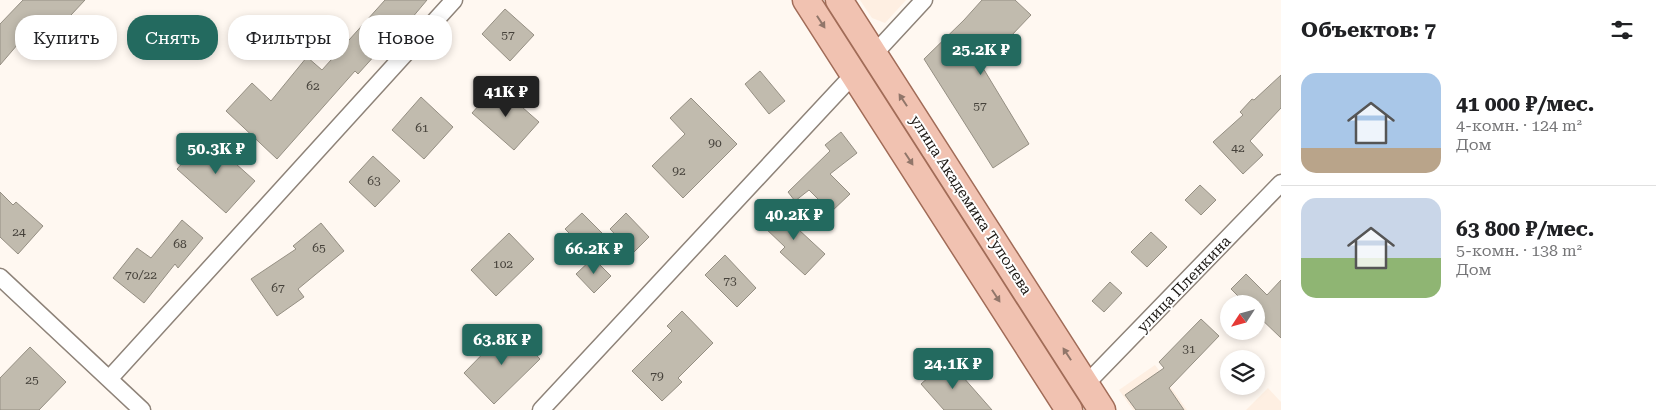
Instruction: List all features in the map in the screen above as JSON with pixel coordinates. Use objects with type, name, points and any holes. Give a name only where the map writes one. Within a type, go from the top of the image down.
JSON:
[{"type":"main road","name":"улица Академика Туполева","points":[[806,0],[1064,408]]},
{"type":"main road","name":"улица Академика Туполева","points":[[838,0],[1102,410]]},
{"type":"main road","points":[[835,44],[853,56],[874,54]]},
{"type":"street","points":[[110,378],[454,0]]},
{"type":"street","points":[[874,54],[924,0]]},
{"type":"street","points":[[541,410],[854,74]]},
{"type":"street","name":"улица Пленкина","points":[[1086,384],[1281,183]]},
{"type":"street","points":[[0,277],[142,410]]},
{"type":"shaded area","points":[[860,0],[906,0],[885,23],[872,18]]},
{"type":"shaded area","points":[[1155,365],[1187,410],[1133,410],[1119,390]]},
{"type":"shaded area","points":[[1268,388],[1281,402],[1281,410],[1246,410],[1261,395],[1265,395],[1265,391]]},
{"type":"building","points":[[23,0],[85,0],[71,15],[15,15],[15,48],[0,65],[0,24]]},
{"type":"building","points":[[385,0],[427,0],[414,15],[372,15]]},
{"type":"building","points":[[982,0],[1015,0],[1031,15],[990,58],[983,68],[1029,144],[993,168],[924,59]]},
{"type":"building","points":[[505,9],[534,35],[510,61],[482,34]]},
{"type":"building","points":[[359,29],[359,60],[371,60],[358,74],[355,71],[277,159],[226,111],[252,83],[271,101],[305,60],[310,60],[322,70],[331,60],[349,60],[349,40]]},
{"type":"building","points":[[760,71],[785,101],[769,114],[745,84]]},
{"type":"building","points":[[1281,75],[1281,108],[1250,141],[1263,155],[1243,174],[1213,142],[1243,115],[1240,112],[1252,99],[1254,100]]},
{"type":"building","points":[[497,85],[539,122],[514,150],[472,113]]},
{"type":"building","points":[[421,97],[453,127],[424,159],[392,130]]},
{"type":"building","points":[[691,98],[737,144],[683,198],[652,166],[685,134],[670,118]]},
{"type":"building","points":[[841,132],[857,153],[830,174],[850,194],[831,212],[809,190],[795,201],[788,192],[830,151],[825,145]]},
{"type":"building","points":[[206,137],[255,181],[226,213],[177,169]]},
{"type":"building","points":[[373,156],[400,181],[375,207],[349,182]]},
{"type":"building","points":[[1200,185],[1216,200],[1201,215],[1185,200]]},
{"type":"building","points":[[0,192],[13,205],[16,202],[43,226],[18,254],[0,237]]},
{"type":"building","points":[[782,206],[802,225],[798,229],[825,254],[805,275],[780,252],[785,247],[763,226]]},
{"type":"building","points":[[582,213],[607,238],[590,254],[565,229]]},
{"type":"building","points":[[626,213],[649,237],[633,253],[610,229]]},
{"type":"building","points":[[182,220],[203,238],[178,268],[175,264],[144,303],[113,278],[137,248],[151,258]]},
{"type":"building","points":[[321,223],[344,251],[298,289],[304,297],[277,316],[251,279],[296,249],[293,246]]},
{"type":"building","points":[[1151,232],[1167,247],[1147,267],[1131,252]]},
{"type":"building","points":[[509,233],[534,259],[496,296],[471,270]]},
{"type":"building","points":[[725,255],[756,288],[737,307],[705,275]]},
{"type":"building","points":[[593,258],[611,276],[594,293],[576,274]]},
{"type":"building","points":[[1246,274],[1267,295],[1281,280],[1281,338],[1265,323],[1265,295],[1237,295],[1231,289]]},
{"type":"building","points":[[1110,282],[1122,293],[1104,312],[1092,301]]},
{"type":"building","points":[[682,311],[713,343],[678,378],[682,382],[662,401],[632,371],[672,331],[667,326]]},
{"type":"building","points":[[1201,319],[1219,336],[1169,388],[1184,410],[1136,410],[1125,395],[1164,368],[1159,362]]},
{"type":"building","points":[[509,327],[540,359],[494,404],[464,373]]},
{"type":"building","points":[[30,347],[66,382],[39,410],[0,410],[0,378]]},
{"type":"building","points":[[948,360],[992,410],[944,410],[921,384]]}]
